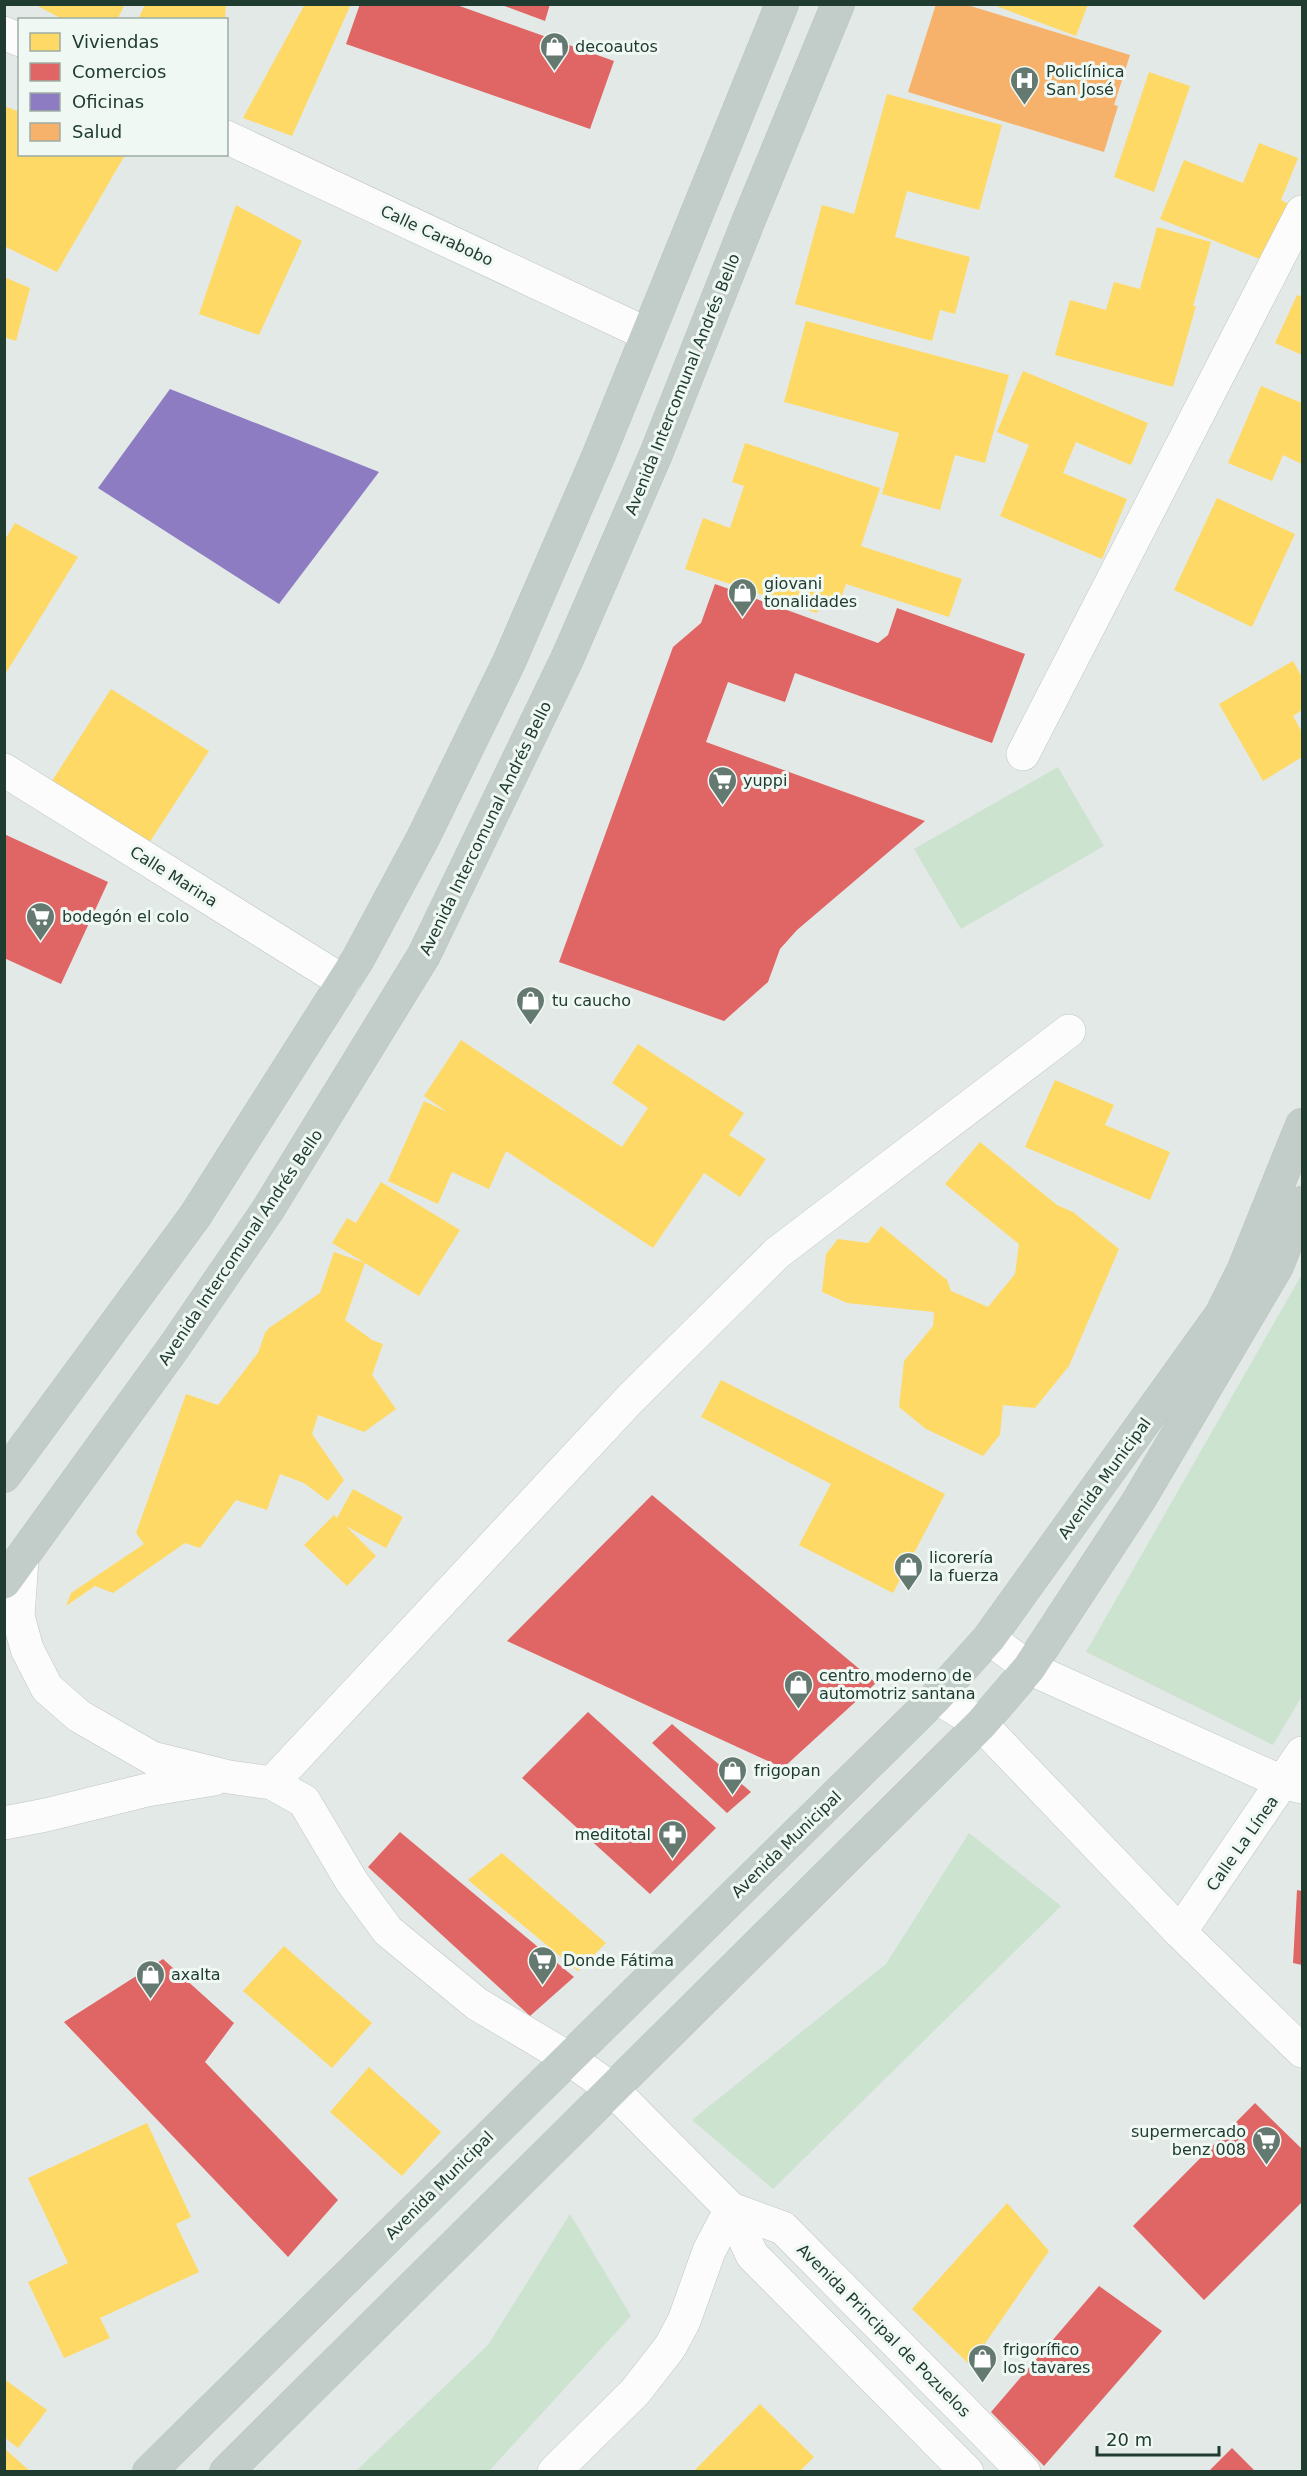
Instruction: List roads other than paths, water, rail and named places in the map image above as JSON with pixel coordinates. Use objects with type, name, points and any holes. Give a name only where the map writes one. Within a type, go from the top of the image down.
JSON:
[{"type":"highway","points":[[4,1476],[195,1216],[358,959],[423,838],[509,662],[598,457],[782,4]]},
{"type":"highway","name":"Avenida Intercomunal Andrés Bello","points":[[13,1571],[174,1347],[267,1211],[424,955],[567,659],[656,454],[838,4]]},
{"type":"highway","name":"Avenida Municipal","points":[[149,2472],[936,1697],[989,1638],[1221,1316],[1243,1271],[1302,1125]]},
{"type":"highway","points":[[226,2472],[981,1724],[1029,1668],[1139,1500],[1215,1374],[1277,1266],[1302,1203]]},
{"type":"street","points":[[4,33],[18,39]]},
{"type":"street","name":"Calle Carabobo","points":[[228,138],[647,334]]},
{"type":"street","points":[[1023,753],[1302,212]]},
{"type":"street","name":"Calle Marina","points":[[4,770],[344,982]]},
{"type":"street","points":[[272,1783],[630,1399],[777,1253],[1070,1031]]},
{"type":"street","points":[[13,1571],[18,1616],[27,1649],[47,1688],[79,1716],[152,1758],[229,1777]]},
{"type":"street","points":[[989,1638],[1029,1668],[1293,1785]]},
{"type":"street","points":[[936,1697],[981,1724],[1180,1932],[1302,2051]]},
{"type":"street","name":"Calle La Línea","points":[[1180,1932],[1293,1785],[1302,1753]]},
{"type":"street","points":[[4,1823],[147,1790],[229,1777]]},
{"type":"street","name":"Avenida Principal de Pozuelos","points":[[229,1777],[272,1783],[304,1801],[352,1881],[388,1931],[477,2004],[568,2058],[612,2089],[731,2209],[752,2255],[967,2472]]},
{"type":"street","points":[[554,2472],[635,2392],[670,2347],[684,2321],[709,2251],[731,2209]]},
{"type":"street","name":"Avenida Principal de Pozuelos","points":[[731,2209],[783,2228],[1024,2472]]},
{"type":"place","name":"decoautos","points":[[554,72]]},
{"type":"place","name":"Policlínica San José","points":[[1025,106]]},
{"type":"place","name":"giovani tonalidades","points":[[743,618]]},
{"type":"place","name":"yuppi","points":[[722,806]]},
{"type":"place","name":"bodegón el colo","points":[[41,942]]},
{"type":"place","name":"tu caucho","points":[[531,1026]]},
{"type":"place","name":"licorería la fuerza","points":[[908,1592]]},
{"type":"place","name":"centro moderno de automotriz santana","points":[[798,1710]]},
{"type":"place","name":"frigopan","points":[[733,1796]]},
{"type":"place","name":"meditotal","points":[[672,1860]]},
{"type":"place","name":"Donde Fátima","points":[[542,1986]]},
{"type":"place","name":"axalta","points":[[150,2000]]},
{"type":"place","name":"supermercado benz 008","points":[[1267,2166]]},
{"type":"place","name":"frigorífico los tavares","points":[[982,2384]]}]
